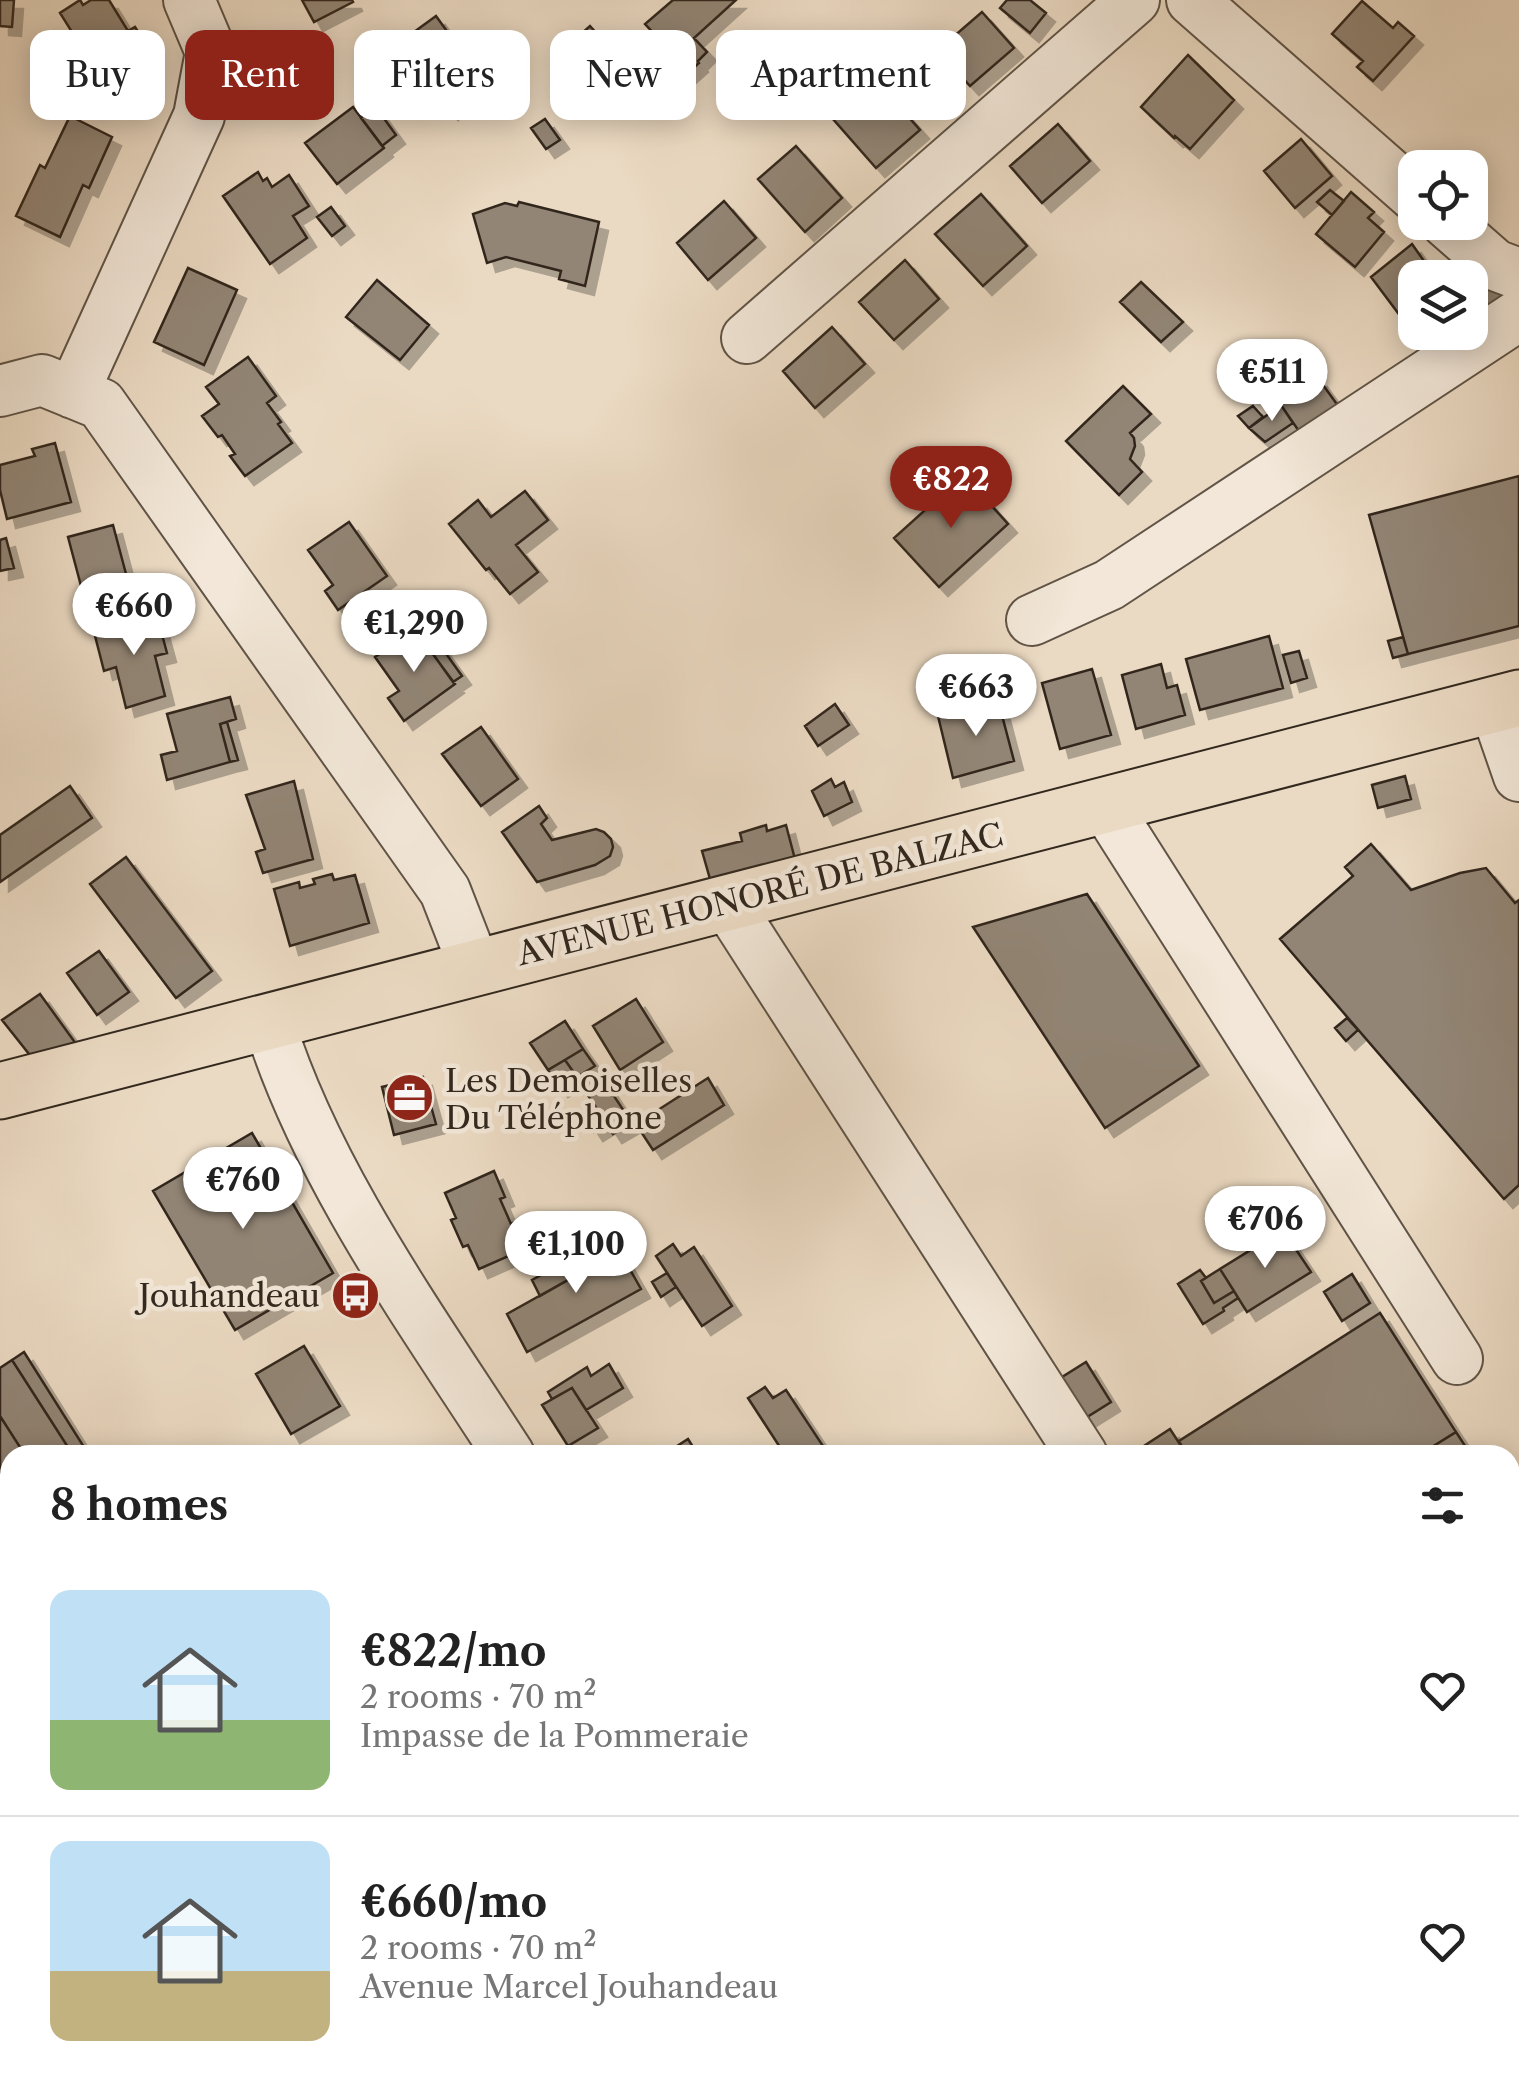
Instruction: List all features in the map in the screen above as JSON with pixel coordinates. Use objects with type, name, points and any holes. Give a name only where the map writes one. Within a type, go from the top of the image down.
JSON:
[{"type":"main road","name":"AVENUE HONORÉ DE BALZAC","points":[[0,1091],[1507,701]]},
{"type":"street","points":[[72,393],[200,116],[211,52],[189,0]]},
{"type":"street","points":[[747,338],[1134,0]]},
{"type":"street","points":[[1192,0],[1398,181]]},
{"type":"street","points":[[1466,240],[1494,266],[1519,274]]},
{"type":"street","points":[[1032,620],[1109,586],[1519,315]]},
{"type":"street","points":[[0,391],[42,380],[101,404],[446,891],[476,968]]},
{"type":"street","points":[[1507,701],[1519,776]]},
{"type":"street","points":[[1105,805],[1457,1359]]},
{"type":"street","points":[[727,902],[1076,1445]]},
{"type":"street","points":[[269,1022],[308,1123],[382,1258],[503,1445]]},
{"type":"building","points":[[0,0],[14,0],[12,27],[0,26]]},
{"type":"building","points":[[80,0],[83,5],[91,0],[109,0],[127,30],[71,30],[60,13]]},
{"type":"building","points":[[302,0],[352,0],[353,2],[314,22]]},
{"type":"building","points":[[673,0],[736,0],[696,36],[696,30],[651,30],[645,24]]},
{"type":"building","points":[[1007,0],[1030,0],[1046,13],[1030,33],[1000,8]]},
{"type":"building","points":[[1362,1],[1393,28],[1398,22],[1414,36],[1373,81],[1357,67],[1363,61],[1332,34]]},
{"type":"building","points":[[982,12],[1014,48],[970,86],[966,82],[966,30],[961,30]]},
{"type":"building","points":[[436,16],[446,30],[417,30]]},
{"type":"building","points":[[696,40],[707,52],[696,66]]},
{"type":"building","points":[[1188,55],[1234,100],[1190,149],[1141,107]]},
{"type":"building","points":[[353,107],[354,120],[363,120],[384,148],[337,184],[305,143]]},
{"type":"building","points":[[545,119],[560,140],[546,149],[531,128]]},
{"type":"building","points":[[68,120],[78,120],[112,137],[89,188],[83,185],[60,237],[16,216],[40,165],[45,168]]},
{"type":"building","points":[[362,120],[385,120],[396,135],[382,146]]},
{"type":"building","points":[[834,120],[911,120],[920,130],[876,168]]},
{"type":"building","points":[[1058,124],[1090,161],[1042,203],[1010,166]]},
{"type":"building","points":[[1301,139],[1332,176],[1295,208],[1264,171]]},
{"type":"building","points":[[796,146],[842,198],[805,232],[758,179]]},
{"type":"building","points":[[258,172],[272,187],[289,175],[309,206],[293,216],[307,238],[270,264],[223,196]]},
{"type":"building","points":[[1330,190],[1344,201],[1332,215],[1317,202]]},
{"type":"building","points":[[1351,192],[1374,212],[1368,218],[1384,232],[1355,267],[1316,234]]},
{"type":"building","points":[[981,194],[1027,246],[983,286],[935,234]]},
{"type":"building","points":[[724,201],[756,238],[708,280],[677,243]]},
{"type":"building","points":[[519,202],[599,222],[585,286],[559,279],[561,271],[506,257],[487,263],[473,214],[505,203],[517,206]]},
{"type":"building","points":[[331,207],[345,226],[332,236],[317,217]]},
{"type":"building","points":[[1412,244],[1423,260],[1398,260],[1398,313],[1371,277]]},
{"type":"building","points":[[905,260],[939,299],[894,340],[859,302]]},
{"type":"building","points":[[188,268],[237,290],[204,365],[154,342]]},
{"type":"building","points":[[377,280],[429,325],[400,360],[346,317]]},
{"type":"building","points":[[1141,282],[1183,322],[1161,342],[1120,302]]},
{"type":"building","points":[[1497,284],[1510,305],[1488,319],[1488,290]]},
{"type":"building","points":[[832,327],[865,364],[815,408],[783,371]]},
{"type":"building","points":[[248,357],[276,396],[267,403],[292,443],[245,476],[230,456],[235,454],[222,435],[218,437],[202,416],[219,404],[206,387]]},
{"type":"building","points":[[1261,366],[1274,383],[1257,398],[1243,382]]},
{"type":"building","points":[[1318,378],[1344,414],[1305,440],[1281,405]]},
{"type":"building","points":[[1123,386],[1151,414],[1130,433],[1135,446],[1130,459],[1142,472],[1119,495],[1066,441]]},
{"type":"building","points":[[1281,405],[1293,423],[1265,442],[1249,428]]},
{"type":"building","points":[[1253,406],[1263,417],[1249,428],[1238,416]]},
{"type":"building","points":[[55,443],[71,502],[7,519],[0,490],[0,465],[35,456],[32,449]]},
{"type":"building","points":[[964,475],[1008,524],[939,587],[894,538]]},
{"type":"building","points":[[1519,476],[1519,626],[1408,654],[1369,515]]},
{"type":"building","points":[[525,491],[548,520],[516,545],[538,572],[510,594],[449,524],[478,500],[491,517]]},
{"type":"building","points":[[349,522],[387,576],[338,610],[325,591],[333,585],[308,550]]},
{"type":"building","points":[[113,525],[134,604],[89,616],[68,537]]},
{"type":"building","points":[[6,538],[14,568],[0,571],[0,540]]},
{"type":"building","points":[[157,616],[167,653],[155,656],[165,696],[126,708],[116,667],[104,671],[94,632]]},
{"type":"building","points":[[427,627],[462,676],[453,682],[418,633]]},
{"type":"building","points":[[415,630],[455,684],[404,721],[388,698],[399,691],[375,657]]},
{"type":"building","points":[[1269,636],[1283,688],[1200,710],[1186,659]]},
{"type":"building","points":[[1403,637],[1408,654],[1393,658],[1388,641]]},
{"type":"building","points":[[1299,651],[1307,678],[1291,683],[1283,655]]},
{"type":"building","points":[[1161,664],[1167,688],[1177,685],[1185,715],[1136,729],[1122,675]]},
{"type":"building","points":[[1092,669],[1111,735],[1060,749],[1042,683]]},
{"type":"building","points":[[230,697],[236,719],[220,724],[230,762],[167,780],[161,755],[177,751],[167,714]]},
{"type":"building","points":[[998,700],[1014,761],[953,778],[938,716]]},
{"type":"building","points":[[835,704],[849,725],[818,746],[805,726]]},
{"type":"building","points":[[227,722],[238,760],[230,762],[220,724]]},
{"type":"building","points":[[481,727],[518,779],[481,806],[442,754]]},
{"type":"building","points":[[1405,776],[1411,799],[1378,808],[1372,785]]},
{"type":"building","points":[[831,779],[835,787],[844,782],[852,802],[824,816],[812,791]]},
{"type":"building","points":[[294,781],[313,859],[263,873],[256,852],[265,849],[246,795]]},
{"type":"building","points":[[70,786],[92,818],[0,882],[0,835]]},
{"type":"building","points":[[539,806],[547,818],[541,824],[552,840],[596,829],[611,839],[610,856],[595,865],[537,882],[502,832]]},
{"type":"building","points":[[766,825],[767,831],[786,825],[796,863],[712,886],[702,851],[742,841],[740,833]]},
{"type":"building","points":[[1371,844],[1411,890],[1486,868],[1515,903],[1519,900],[1519,1185],[1504,1199],[1280,939],[1353,876],[1345,867]]},
{"type":"building","points":[[126,857],[212,971],[176,998],[90,884]]},
{"type":"building","points":[[332,874],[334,880],[355,875],[369,923],[290,946],[274,889],[299,882],[300,888],[315,884],[313,879]]},
{"type":"building","points":[[1087,894],[1199,1066],[1105,1128],[973,927]]},
{"type":"building","points":[[99,951],[129,992],[97,1015],[67,973]]},
{"type":"building","points":[[40,994],[79,1048],[33,1059],[2,1020]]},
{"type":"building","points":[[636,999],[663,1042],[620,1070],[593,1026]]},
{"type":"building","points":[[1347,1018],[1358,1030],[1346,1041],[1335,1028]]},
{"type":"building","points":[[565,1021],[583,1049],[548,1070],[530,1043]]},
{"type":"building","points":[[583,1049],[595,1066],[577,1077],[565,1060]]},
{"type":"building","points":[[565,1060],[577,1077],[559,1088],[548,1070]]},
{"type":"building","points":[[600,1075],[632,1123],[613,1134],[582,1086]]},
{"type":"building","points":[[423,1077],[436,1124],[394,1135],[382,1087]]},
{"type":"building","points":[[708,1078],[724,1105],[653,1150],[636,1124]]},
{"type":"building","points":[[595,1106],[607,1124],[594,1132],[582,1114]]},
{"type":"building","points":[[252,1133],[333,1273],[235,1330],[153,1191]]},
{"type":"building","points":[[494,1171],[505,1197],[500,1199],[511,1224],[516,1221],[527,1248],[479,1269],[468,1245],[463,1247],[445,1193]]},
{"type":"building","points":[[1283,1230],[1311,1272],[1247,1312],[1220,1269]]},
{"type":"building","points":[[611,1236],[641,1289],[527,1352],[507,1314],[582,1272],[574,1257]]},
{"type":"building","points":[[673,1244],[681,1256],[694,1247],[732,1306],[702,1326],[656,1256]]},
{"type":"building","points":[[574,1257],[582,1272],[540,1296],[532,1280]]},
{"type":"building","points":[[1220,1269],[1234,1291],[1214,1303],[1201,1281]]},
{"type":"building","points":[[1200,1270],[1206,1278],[1201,1281],[1214,1303],[1234,1291],[1238,1298],[1203,1324],[1178,1284]]},
{"type":"building","points":[[667,1273],[676,1287],[661,1297],[652,1282]]},
{"type":"building","points":[[1352,1274],[1370,1303],[1342,1321],[1324,1292]]},
{"type":"building","points":[[1380,1313],[1456,1432],[1435,1445],[1181,1445],[1179,1441]]},
{"type":"building","points":[[304,1346],[340,1406],[291,1434],[256,1374]]},
{"type":"building","points":[[24,1352],[83,1445],[67,1445],[12,1360]]},
{"type":"building","points":[[12,1360],[67,1445],[19,1445],[0,1416],[0,1368]]},
{"type":"building","points":[[1086,1362],[1111,1402],[1076,1424],[1051,1384]]},
{"type":"building","points":[[609,1364],[623,1388],[586,1410],[572,1388],[552,1399],[548,1392],[587,1367],[591,1376]]},
{"type":"building","points":[[765,1387],[773,1398],[786,1390],[822,1445],[779,1445],[748,1398]]},
{"type":"building","points":[[572,1388],[598,1428],[567,1445],[542,1405]]},
{"type":"building","points":[[0,1416],[19,1445],[0,1445]]},
{"type":"building","points":[[1170,1429],[1180,1445],[1145,1445]]},
{"type":"building","points":[[1456,1432],[1464,1445],[1435,1445]]},
{"type":"place","name":"Les Demoiselles Du Téléphone","points":[[410,1098]]},
{"type":"place","name":"Jouhandeau","points":[[355,1295]]}]
